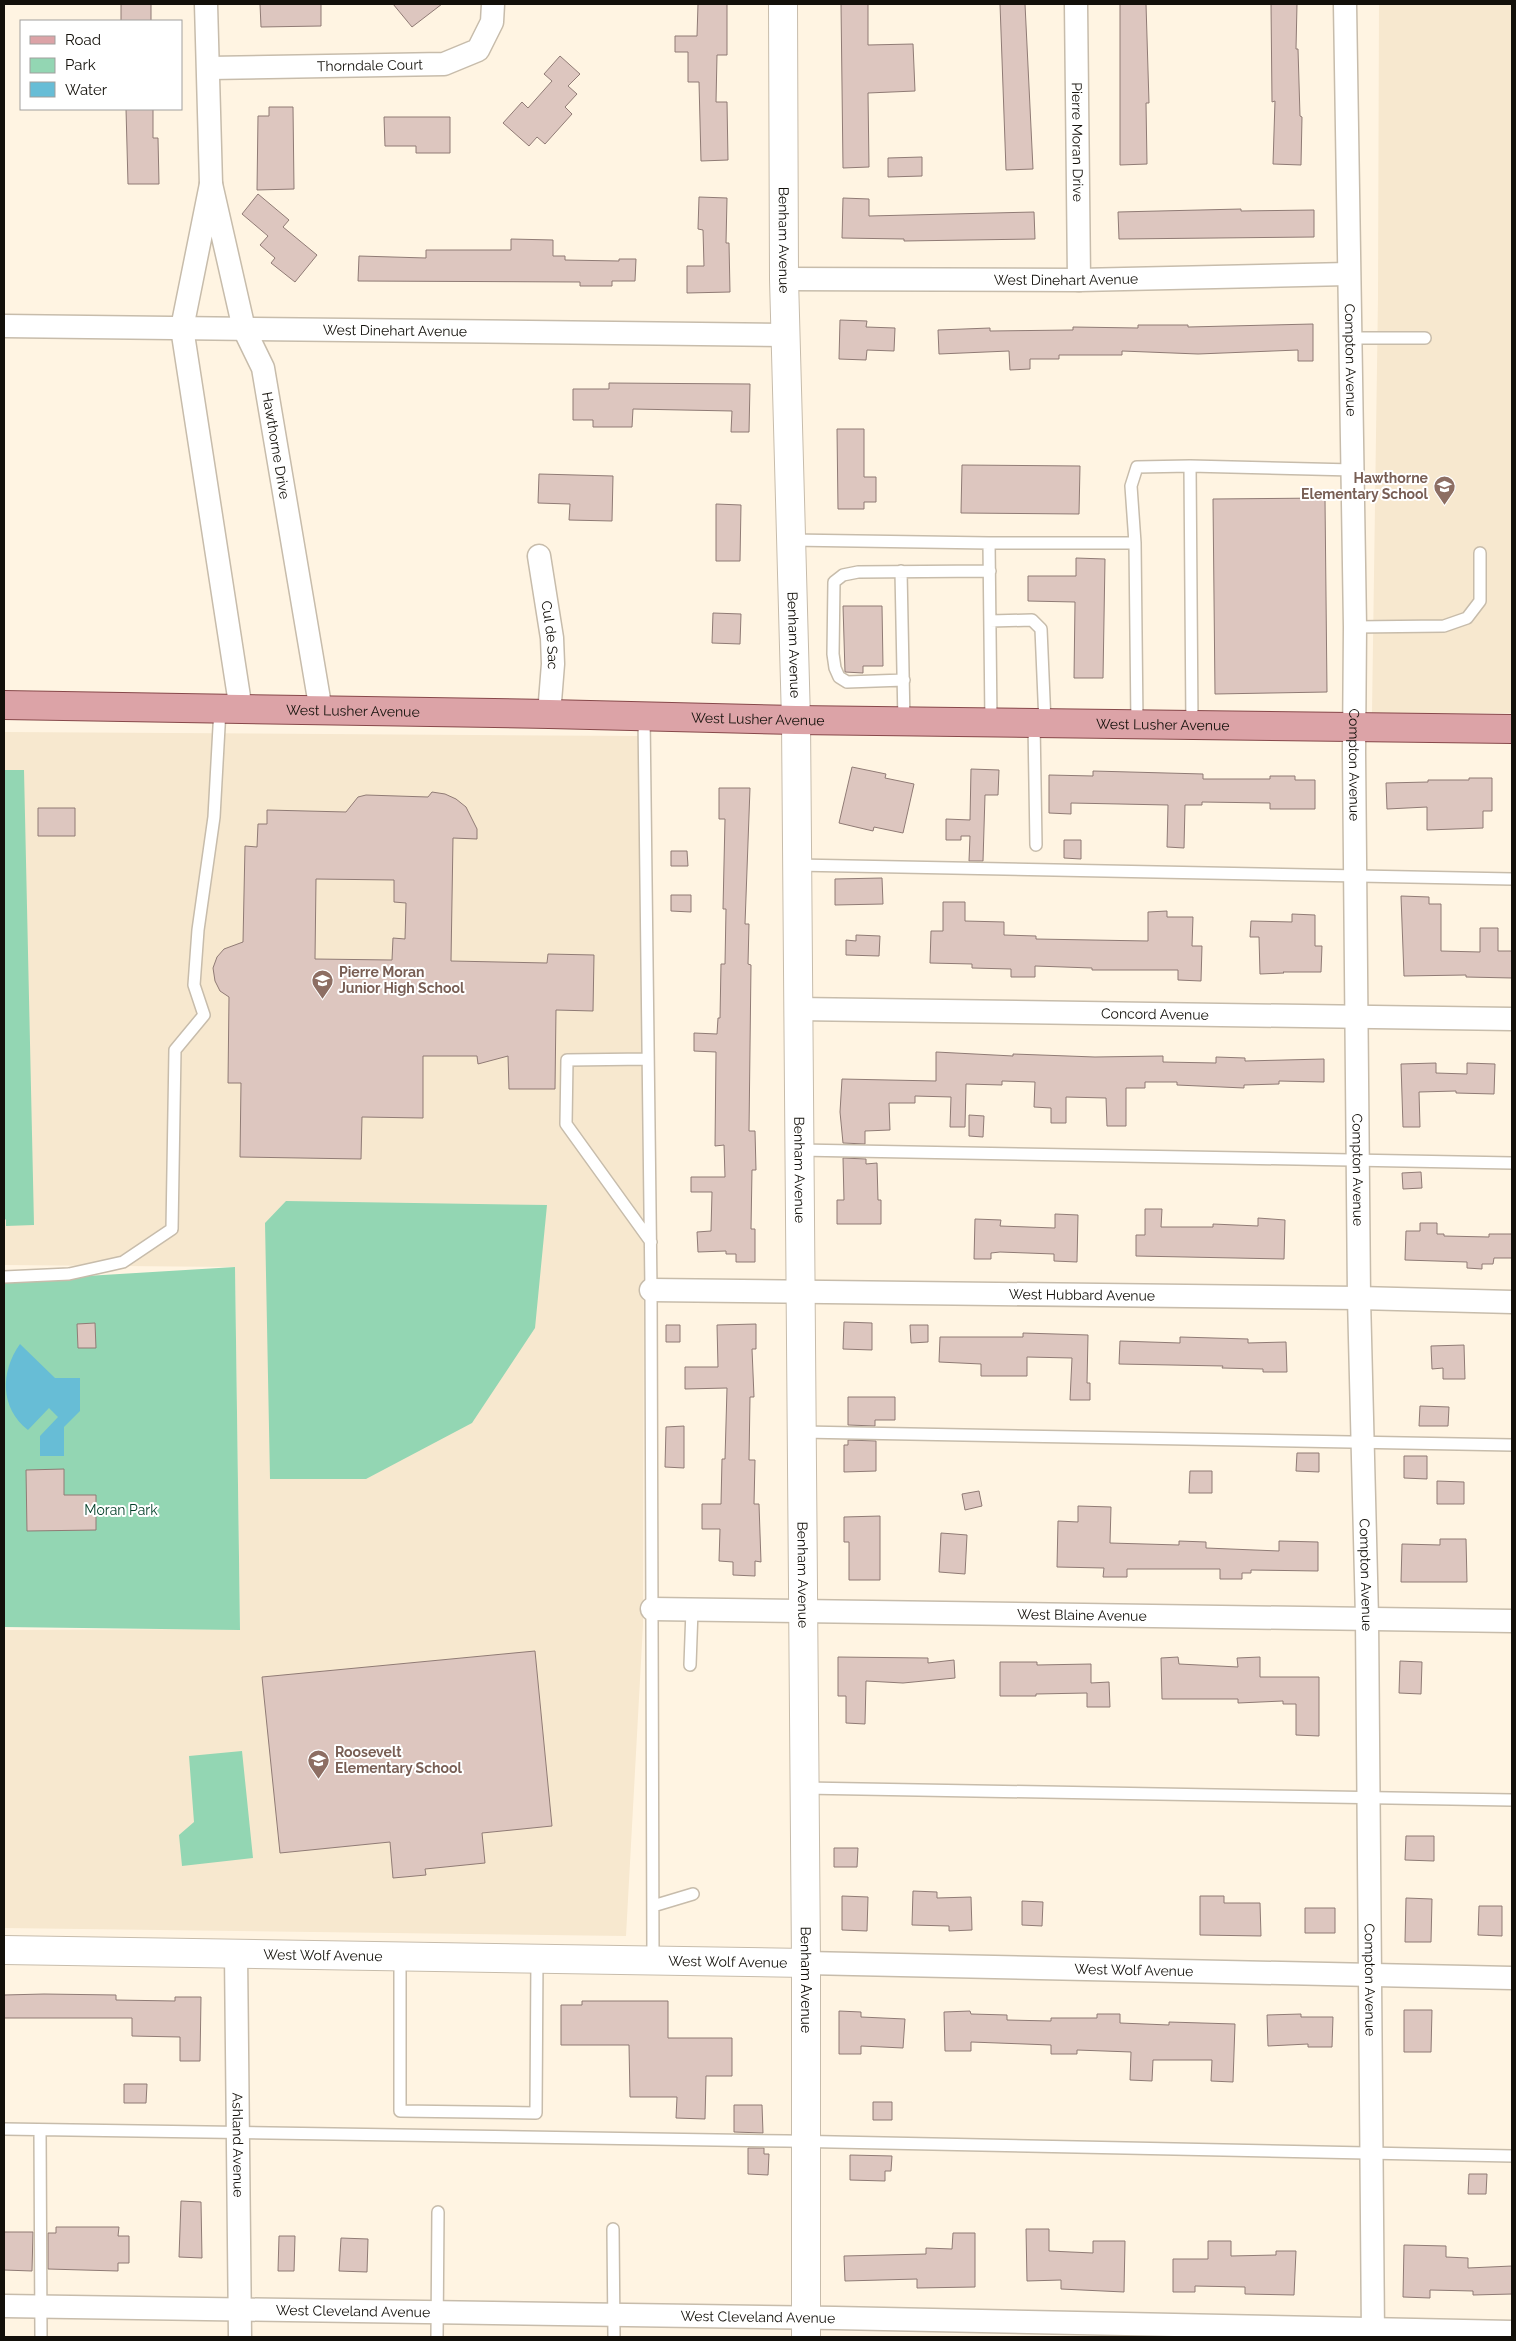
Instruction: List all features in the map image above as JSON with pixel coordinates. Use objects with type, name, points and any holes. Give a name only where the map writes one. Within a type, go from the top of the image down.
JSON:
[{"type":"main road","name":"Benham Avenue","points":[[783,4],[784,280],[796,720],[806,1963],[806,2328]]},
{"type":"main road","name":"West Lusher Avenue","points":[[4,705],[904,722],[1512,729]]},
{"type":"main road","name":"West Wolf Avenue","points":[[4,1950],[806,1963]]},
{"type":"street","name":"Hawthorne Drive","points":[[206,4],[211,184],[244,329],[263,368],[321,711]]},
{"type":"street","name":"Thorndale Court","points":[[209,68],[444,64],[478,50],[492,22],[493,4]]},
{"type":"street","name":"Pierre Moran Drive","points":[[1076,4],[1079,280]]},
{"type":"street","name":"Compton Avenue","points":[[1345,4],[1355,627],[1356,726],[1354,752],[1358,1017],[1359,1298],[1367,1618],[1373,2334]]},
{"type":"street","name":"Hawthorne Drive","points":[[211,184],[182,328],[230,710]]},
{"type":"street","name":"West Dinehart Avenue","points":[[784,280],[1079,280],[1348,274]]},
{"type":"street","name":"West Dinehart Avenue","points":[[4,326],[786,336]]},
{"type":"street","name":"Cul de Sac","points":[[539,556],[552,638],[553,664],[549,714]]},
{"type":"street","name":"Concord Avenue","points":[[797,1009],[1512,1020]]},
{"type":"street","name":"West Hubbard Avenue","points":[[652,1290],[1359,1298],[1512,1302]]},
{"type":"street","name":"West Blaine Avenue","points":[[652,1609],[1512,1620]]},
{"type":"street","name":"Ashland Avenue","points":[[236,1953],[240,2337]]},
{"type":"street","name":"West Wolf Avenue","points":[[806,1963],[1512,1978]]},
{"type":"street","name":"West Cleveland Avenue","points":[[4,2306],[438,2313],[614,2326],[1373,2334],[1512,2332]]},
{"type":"lane","points":[[1351,338],[1424,338]]},
{"type":"lane","points":[[1137,724],[1135,543],[1131,486],[1136,466],[1353,470]]},
{"type":"lane","points":[[1190,466],[1192,725]]},
{"type":"lane","points":[[791,540],[1135,543]]},
{"type":"lane","points":[[989,543],[991,722]]},
{"type":"lane","points":[[1355,627],[1444,626],[1468,618],[1480,601],[1480,553]]},
{"type":"lane","points":[[901,571],[904,722]]},
{"type":"lane","points":[[904,680],[847,682],[839,677],[835,668],[833,654],[834,582],[843,575],[858,572],[990,571]]},
{"type":"lane","points":[[990,621],[1032,620],[1041,628],[1036,845]]},
{"type":"lane","points":[[4,1277],[69,1274],[124,1262],[172,1229],[175,1050],[204,1016],[194,985],[198,930],[230,710]]},
{"type":"lane","points":[[644,716],[652,1290],[653,1960]]},
{"type":"lane","points":[[796,865],[1512,879]]},
{"type":"lane","points":[[648,1059],[567,1060],[566,1124],[651,1242]]},
{"type":"lane","points":[[799,1150],[1512,1163]]},
{"type":"lane","points":[[802,1432],[1512,1445]]},
{"type":"lane","points":[[690,1665],[692,1610]]},
{"type":"lane","points":[[804,1788],[1512,1800]]},
{"type":"lane","points":[[653,1906],[693,1894]]},
{"type":"lane","points":[[400,1956],[400,2111],[536,2113],[537,1958]]},
{"type":"lane","points":[[4,2129],[1512,2156]]},
{"type":"lane","points":[[40,2130],[42,2337]]},
{"type":"lane","points":[[437,2337],[438,2212]]},
{"type":"lane","points":[[613,2229],[614,2326]]},
{"type":"shaded area","name":"Hawthorne Elementary School","points":[[1379,4],[1512,4],[1512,713],[1372,713],[1378,297]]},
{"type":"shaded area","name":"Pierre Moran Junior High School","points":[[4,732],[639,736],[644,1261],[643,1625],[626,1936],[4,1928],[4,1630],[240,1629],[235,1267],[4,1265]]},
{"type":"green space","points":[[4,770],[24,770],[34,1225],[6,1226],[6,1219],[4,1221]]},
{"type":"green space","points":[[286,1201],[547,1205],[535,1328],[472,1423],[366,1479],[270,1479],[265,1223]]},
{"type":"green space","name":"Moran Park","points":[[235,1267],[240,1630],[4,1627],[4,1281]]},
{"type":"green space","points":[[242,1751],[253,1858],[182,1866],[179,1835],[194,1822],[189,1756]]},
{"type":"water","points":[[20,1344],[55,1378],[80,1378],[80,1411],[64,1427],[64,1456],[40,1456],[40,1436],[58,1417],[49,1408],[28,1430],[12,1411],[8,1401],[6,1378],[13,1355]]},
{"type":"building","points":[[121,4],[151,4],[151,20],[121,20]]},
{"type":"building","points":[[260,4],[321,4],[321,26],[261,27]]},
{"type":"building","points":[[393,4],[442,4],[412,27]]},
{"type":"building","points":[[698,4],[727,4],[727,55],[717,55],[716,102],[727,102],[728,160],[701,161],[699,82],[688,82],[688,52],[675,52],[675,36],[697,36]]},
{"type":"building","points":[[841,4],[868,4],[868,45],[913,44],[915,91],[868,93],[869,167],[843,168]]},
{"type":"building","points":[[1000,4],[1025,4],[1033,169],[1006,170]]},
{"type":"building","points":[[1120,4],[1146,4],[1149,103],[1146,103],[1147,164],[1120,165]]},
{"type":"building","points":[[1271,4],[1297,4],[1296,49],[1298,49],[1300,116],[1302,117],[1301,165],[1273,164],[1275,101],[1272,102]]},
{"type":"building","points":[[560,56],[580,74],[568,86],[577,94],[565,107],[572,114],[545,144],[537,137],[529,146],[503,123],[522,102],[528,108],[552,81],[544,74]]},
{"type":"building","points":[[269,107],[293,107],[294,189],[257,190],[258,116],[269,116]]},
{"type":"building","points":[[126,110],[153,110],[153,138],[158,138],[159,184],[128,184]]},
{"type":"building","points":[[384,117],[450,117],[450,153],[416,153],[416,146],[385,146]]},
{"type":"building","points":[[922,157],[922,176],[888,177],[888,158]]},
{"type":"building","points":[[258,194],[289,220],[283,227],[317,255],[295,282],[271,263],[275,258],[260,245],[268,236],[242,214]]},
{"type":"building","points":[[699,197],[727,198],[726,243],[729,243],[730,292],[687,293],[687,266],[704,266],[703,230],[698,229]]},
{"type":"building","points":[[843,198],[869,199],[869,216],[1034,212],[1035,239],[904,241],[904,239],[842,238]]},
{"type":"building","points":[[1241,209],[1241,211],[1314,210],[1314,237],[1119,239],[1118,212]]},
{"type":"building","points":[[511,239],[553,240],[553,256],[565,256],[565,260],[619,261],[619,259],[636,259],[635,281],[612,281],[612,286],[580,286],[580,282],[358,281],[359,256],[426,258],[426,250],[511,250]]},
{"type":"building","points":[[840,320],[867,321],[866,327],[895,328],[894,351],[867,350],[866,360],[839,359]]},
{"type":"building","points":[[1313,324],[1313,361],[1298,361],[1298,350],[1198,354],[1122,351],[1122,355],[1059,355],[1059,359],[1030,359],[1030,369],[1010,370],[1009,351],[939,354],[938,330],[990,328],[990,331],[1073,330],[1073,327],[1138,328],[1138,325],[1188,325],[1188,327]]},
{"type":"building","points":[[609,383],[750,384],[749,432],[731,432],[732,411],[633,409],[632,427],[593,427],[593,420],[573,420],[573,389],[609,389]]},
{"type":"building","points":[[837,429],[864,429],[864,477],[876,477],[876,502],[864,502],[864,509],[838,509]]},
{"type":"building","points":[[962,465],[1080,466],[1079,514],[961,513]]},
{"type":"building","points":[[539,474],[613,476],[612,521],[569,520],[570,504],[538,503]]},
{"type":"building","points":[[1325,498],[1327,692],[1215,694],[1213,499]]},
{"type":"building","points":[[716,504],[741,505],[740,561],[716,561]]},
{"type":"building","points":[[1076,558],[1105,559],[1103,678],[1074,678],[1075,602],[1028,601],[1028,576],[1076,576]]},
{"type":"building","points":[[843,606],[882,606],[883,666],[863,666],[863,673],[845,672]]},
{"type":"building","points":[[713,613],[741,614],[740,644],[712,643]]},
{"type":"building","points":[[852,767],[886,774],[885,778],[914,784],[903,833],[874,827],[873,831],[839,823]]},
{"type":"building","points":[[971,769],[999,770],[998,795],[985,795],[983,861],[969,861],[970,836],[961,836],[961,840],[946,840],[946,819],[970,820]]},
{"type":"building","points":[[1093,771],[1203,774],[1203,779],[1270,779],[1270,776],[1295,776],[1295,780],[1315,780],[1315,809],[1270,809],[1270,803],[1202,802],[1202,805],[1185,805],[1184,848],[1167,847],[1168,805],[1071,803],[1071,814],[1049,813],[1049,775],[1093,776]]},
{"type":"building","points":[[1469,778],[1492,778],[1492,811],[1483,811],[1483,828],[1427,830],[1427,807],[1387,809],[1386,783],[1469,780]]},
{"type":"building","points":[[719,788],[750,788],[745,924],[749,924],[748,964],[751,965],[749,1131],[755,1131],[756,1170],[752,1170],[751,1229],[755,1229],[755,1262],[736,1262],[736,1254],[726,1254],[726,1251],[698,1252],[697,1232],[711,1231],[712,1192],[691,1192],[691,1177],[725,1177],[724,1145],[715,1146],[716,1052],[694,1051],[694,1033],[717,1034],[718,1018],[720,1018],[721,964],[725,964],[726,909],[723,909],[725,819],[719,819]]},
{"type":"building","points":[[432,792],[445,794],[456,799],[466,807],[477,829],[477,839],[453,838],[451,961],[547,963],[548,954],[594,955],[593,1011],[556,1010],[555,1089],[509,1089],[508,1056],[478,1064],[477,1056],[423,1056],[423,1118],[362,1117],[361,1159],[240,1157],[241,1083],[228,1083],[229,997],[220,991],[215,981],[213,968],[217,957],[224,949],[243,942],[245,846],[257,847],[258,824],[267,824],[267,810],[346,812],[358,797],[366,795],[428,797]],"holes":[[[316,879],[394,880],[394,902],[406,903],[405,939],[393,938],[392,960],[315,959]]]},
{"type":"building","points":[[38,808],[75,808],[75,836],[38,836]]},
{"type":"building","points":[[1064,840],[1081,840],[1081,859],[1064,858]]},
{"type":"building","points":[[671,851],[687,851],[688,866],[671,866]]},
{"type":"building","points":[[882,878],[883,904],[835,905],[835,879]]},
{"type":"building","points":[[671,895],[691,895],[691,912],[671,911]]},
{"type":"building","points":[[1401,896],[1429,897],[1429,904],[1441,904],[1441,951],[1480,952],[1480,928],[1498,928],[1498,951],[1512,951],[1512,978],[1466,977],[1466,975],[1404,976]]},
{"type":"building","points":[[943,902],[965,902],[965,921],[1004,922],[1004,935],[1036,936],[1036,939],[1148,941],[1148,912],[1167,911],[1167,917],[1193,917],[1192,946],[1202,946],[1201,981],[1178,980],[1178,970],[1092,970],[1092,968],[1035,966],[1035,977],[1011,977],[1011,969],[972,968],[972,964],[930,963],[931,931],[943,931]]},
{"type":"building","points":[[1292,914],[1315,915],[1315,946],[1322,946],[1321,972],[1260,974],[1259,937],[1250,937],[1251,921],[1292,922]]},
{"type":"building","points":[[856,935],[880,936],[879,956],[846,955],[846,940],[856,941]]},
{"type":"building","points":[[936,1052],[1013,1056],[1013,1054],[1095,1057],[1163,1056],[1163,1062],[1216,1063],[1216,1057],[1245,1058],[1245,1061],[1324,1059],[1324,1082],[1279,1081],[1279,1084],[1244,1085],[1244,1088],[1177,1085],[1177,1082],[1145,1082],[1145,1088],[1126,1088],[1126,1126],[1107,1126],[1106,1098],[1066,1097],[1066,1123],[1051,1123],[1051,1108],[1034,1107],[1035,1082],[1002,1081],[1002,1085],[966,1084],[965,1127],[950,1127],[951,1097],[915,1096],[915,1103],[889,1103],[890,1130],[865,1131],[865,1144],[843,1143],[840,1112],[842,1079],[936,1081]]},
{"type":"building","points":[[1436,1063],[1436,1073],[1467,1074],[1467,1063],[1495,1064],[1494,1094],[1456,1093],[1456,1091],[1419,1092],[1420,1127],[1403,1127],[1401,1064]]},
{"type":"building","points":[[969,1115],[984,1116],[983,1137],[969,1136]]},
{"type":"building","points":[[843,1158],[866,1159],[866,1164],[877,1163],[878,1200],[881,1200],[881,1224],[837,1224],[837,1200],[844,1200]]},
{"type":"building","points":[[1421,1172],[1422,1188],[1403,1189],[1402,1173]]},
{"type":"building","points":[[1145,1209],[1162,1209],[1161,1227],[1213,1227],[1213,1224],[1258,1226],[1258,1218],[1285,1220],[1284,1259],[1136,1256],[1136,1235],[1145,1235]]},
{"type":"building","points":[[1055,1214],[1078,1215],[1077,1262],[1054,1261],[1054,1254],[1000,1252],[991,1253],[991,1259],[974,1259],[975,1219],[1001,1220],[1000,1226],[1055,1228]]},
{"type":"building","points":[[1420,1223],[1437,1223],[1437,1234],[1444,1234],[1444,1236],[1489,1237],[1489,1234],[1512,1234],[1512,1258],[1494,1258],[1493,1264],[1482,1264],[1482,1269],[1467,1268],[1467,1262],[1405,1260],[1406,1231],[1420,1231]]},
{"type":"building","points":[[844,1322],[872,1323],[872,1350],[843,1349]]},
{"type":"building","points":[[95,1323],[96,1348],[78,1348],[77,1324]]},
{"type":"building","points":[[756,1324],[756,1349],[752,1349],[754,1397],[750,1397],[749,1460],[755,1460],[754,1504],[759,1504],[761,1562],[755,1561],[755,1576],[733,1575],[733,1562],[719,1561],[720,1529],[702,1529],[702,1504],[721,1504],[722,1459],[725,1459],[727,1388],[685,1389],[685,1367],[718,1367],[717,1325]]},
{"type":"building","points":[[666,1325],[680,1325],[680,1342],[666,1342]]},
{"type":"building","points":[[910,1325],[928,1325],[928,1342],[911,1343]]},
{"type":"building","points":[[1023,1333],[1088,1335],[1087,1383],[1090,1383],[1090,1400],[1070,1400],[1072,1358],[1027,1357],[1027,1376],[981,1376],[981,1364],[939,1362],[940,1337],[1023,1337]]},
{"type":"building","points":[[1180,1337],[1248,1339],[1248,1343],[1286,1342],[1287,1372],[1263,1372],[1263,1369],[1222,1368],[1223,1366],[1119,1364],[1120,1341],[1180,1343]]},
{"type":"building","points":[[1464,1345],[1465,1379],[1443,1379],[1443,1368],[1432,1369],[1431,1346]]},
{"type":"building","points":[[848,1397],[895,1397],[895,1420],[875,1420],[875,1426],[848,1425]]},
{"type":"building","points":[[1420,1406],[1449,1407],[1448,1426],[1419,1426]]},
{"type":"building","points":[[684,1426],[684,1468],[665,1467],[666,1427]]},
{"type":"building","points":[[848,1440],[876,1441],[876,1471],[844,1472],[844,1445],[848,1445]]},
{"type":"building","points":[[1297,1453],[1319,1453],[1319,1472],[1296,1471]]},
{"type":"building","points":[[1404,1456],[1427,1456],[1427,1479],[1404,1478]]},
{"type":"building","points":[[64,1469],[64,1495],[96,1495],[96,1530],[27,1531],[26,1470]]},
{"type":"building","points":[[1190,1471],[1212,1471],[1212,1493],[1189,1493]]},
{"type":"building","points":[[1437,1481],[1464,1482],[1464,1504],[1437,1504]]},
{"type":"building","points":[[979,1491],[982,1506],[965,1510],[962,1494]]},
{"type":"building","points":[[1078,1506],[1111,1507],[1110,1543],[1179,1545],[1179,1541],[1206,1542],[1206,1548],[1279,1551],[1279,1541],[1318,1542],[1318,1571],[1251,1570],[1251,1573],[1242,1573],[1242,1579],[1220,1579],[1220,1569],[1127,1569],[1127,1577],[1103,1577],[1104,1568],[1057,1567],[1058,1521],[1078,1522]]},
{"type":"building","points":[[880,1516],[880,1580],[849,1580],[849,1542],[844,1542],[844,1517]]},
{"type":"building","points":[[941,1533],[967,1535],[965,1574],[939,1572]]},
{"type":"building","points":[[1440,1539],[1466,1539],[1467,1582],[1401,1582],[1402,1544],[1440,1545]]},
{"type":"building","points":[[535,1651],[552,1826],[482,1833],[485,1863],[425,1869],[426,1875],[393,1878],[390,1842],[280,1853],[262,1677]]},
{"type":"building","points":[[838,1657],[928,1658],[928,1663],[954,1660],[955,1678],[903,1683],[866,1681],[865,1724],[846,1723],[846,1696],[838,1696]]},
{"type":"building","points":[[1178,1657],[1179,1664],[1238,1667],[1237,1658],[1260,1657],[1260,1677],[1319,1677],[1319,1736],[1296,1735],[1296,1704],[1283,1704],[1283,1701],[1238,1703],[1238,1699],[1162,1699],[1161,1658]]},
{"type":"building","points":[[1400,1661],[1422,1662],[1421,1694],[1399,1693]]},
{"type":"building","points":[[1000,1662],[1037,1662],[1037,1665],[1091,1664],[1091,1683],[1109,1682],[1110,1707],[1087,1707],[1087,1693],[1000,1696]]},
{"type":"building","points":[[1406,1836],[1434,1836],[1434,1861],[1405,1860]]},
{"type":"building","points":[[834,1848],[858,1848],[857,1867],[834,1867]]},
{"type":"building","points":[[913,1891],[937,1892],[937,1898],[971,1897],[972,1930],[949,1931],[949,1926],[912,1925]]},
{"type":"building","points":[[842,1896],[868,1897],[867,1931],[842,1930]]},
{"type":"building","points":[[1200,1896],[1224,1896],[1224,1903],[1260,1903],[1261,1936],[1200,1935]]},
{"type":"building","points":[[1406,1898],[1432,1899],[1431,1942],[1405,1942]]},
{"type":"building","points":[[1022,1901],[1043,1902],[1042,1926],[1022,1925]]},
{"type":"building","points":[[1479,1906],[1502,1906],[1502,1936],[1478,1935]]},
{"type":"building","points":[[1305,1908],[1335,1908],[1335,1933],[1305,1933]]},
{"type":"building","points":[[4,1995],[116,1995],[116,2000],[175,2001],[175,1997],[201,1997],[200,2061],[180,2061],[180,2037],[132,2036],[132,2018],[4,2018]]},
{"type":"building","points":[[582,2001],[668,2001],[668,2038],[732,2038],[732,2076],[706,2076],[705,2119],[676,2118],[677,2097],[630,2097],[629,2045],[561,2045],[561,2005],[582,2005]]},
{"type":"building","points":[[1404,2010],[1432,2010],[1431,2052],[1404,2052]]},
{"type":"building","points":[[839,2011],[861,2012],[861,2017],[905,2019],[903,2048],[861,2046],[861,2054],[839,2054]]},
{"type":"building","points":[[970,2011],[971,2014],[1007,2015],[1007,2020],[1051,2021],[1051,2018],[1097,2018],[1097,2014],[1120,2014],[1120,2023],[1169,2025],[1169,2022],[1235,2024],[1233,2082],[1211,2081],[1212,2060],[1153,2060],[1152,2081],[1130,2080],[1131,2052],[1077,2050],[1077,2054],[1051,2054],[1051,2045],[971,2042],[971,2051],[945,2051],[944,2012]]},
{"type":"building","points":[[1301,2014],[1301,2017],[1333,2017],[1332,2047],[1308,2047],[1308,2044],[1268,2046],[1267,2015]]},
{"type":"building","points":[[124,2084],[147,2084],[146,2103],[124,2103]]},
{"type":"building","points":[[873,2102],[892,2102],[892,2120],[873,2120]]},
{"type":"building","points":[[734,2105],[762,2105],[763,2133],[734,2132]]},
{"type":"building","points":[[748,2148],[764,2148],[764,2154],[769,2154],[768,2175],[748,2174]]},
{"type":"building","points":[[850,2155],[892,2156],[891,2171],[885,2171],[885,2181],[850,2180]]},
{"type":"building","points":[[1469,2174],[1487,2174],[1486,2194],[1468,2194]]},
{"type":"building","points":[[181,2201],[201,2202],[202,2258],[179,2257]]},
{"type":"building","points":[[56,2227],[119,2227],[118,2236],[129,2236],[129,2263],[118,2263],[118,2271],[48,2269],[48,2233],[56,2233]]},
{"type":"building","points":[[1026,2229],[1049,2229],[1049,2251],[1093,2253],[1093,2241],[1125,2241],[1124,2292],[1061,2289],[1061,2280],[1027,2281]]},
{"type":"building","points":[[4,2232],[33,2232],[32,2271],[4,2270]]},
{"type":"building","points":[[953,2233],[975,2233],[975,2287],[917,2288],[917,2279],[845,2281],[844,2256],[926,2254],[926,2248],[952,2249]]},
{"type":"building","points":[[279,2236],[295,2236],[294,2271],[278,2271]]},
{"type":"building","points":[[341,2238],[368,2239],[367,2272],[339,2271]]},
{"type":"building","points":[[1208,2241],[1231,2241],[1231,2256],[1276,2255],[1276,2251],[1296,2251],[1294,2295],[1245,2294],[1245,2287],[1195,2286],[1195,2292],[1173,2292],[1173,2259],[1208,2259]]},
{"type":"building","points":[[1404,2245],[1446,2246],[1446,2257],[1468,2258],[1468,2268],[1512,2266],[1512,2294],[1473,2295],[1473,2291],[1430,2290],[1430,2298],[1403,2297]]},
{"type":"place","name":"Hawthorne Elementary School","points":[[1444,505]]},
{"type":"place","name":"Pierre Moran Junior High School","points":[[323,999]]},
{"type":"place","name":"Roosevelt Elementary School","points":[[319,1779]]}]
